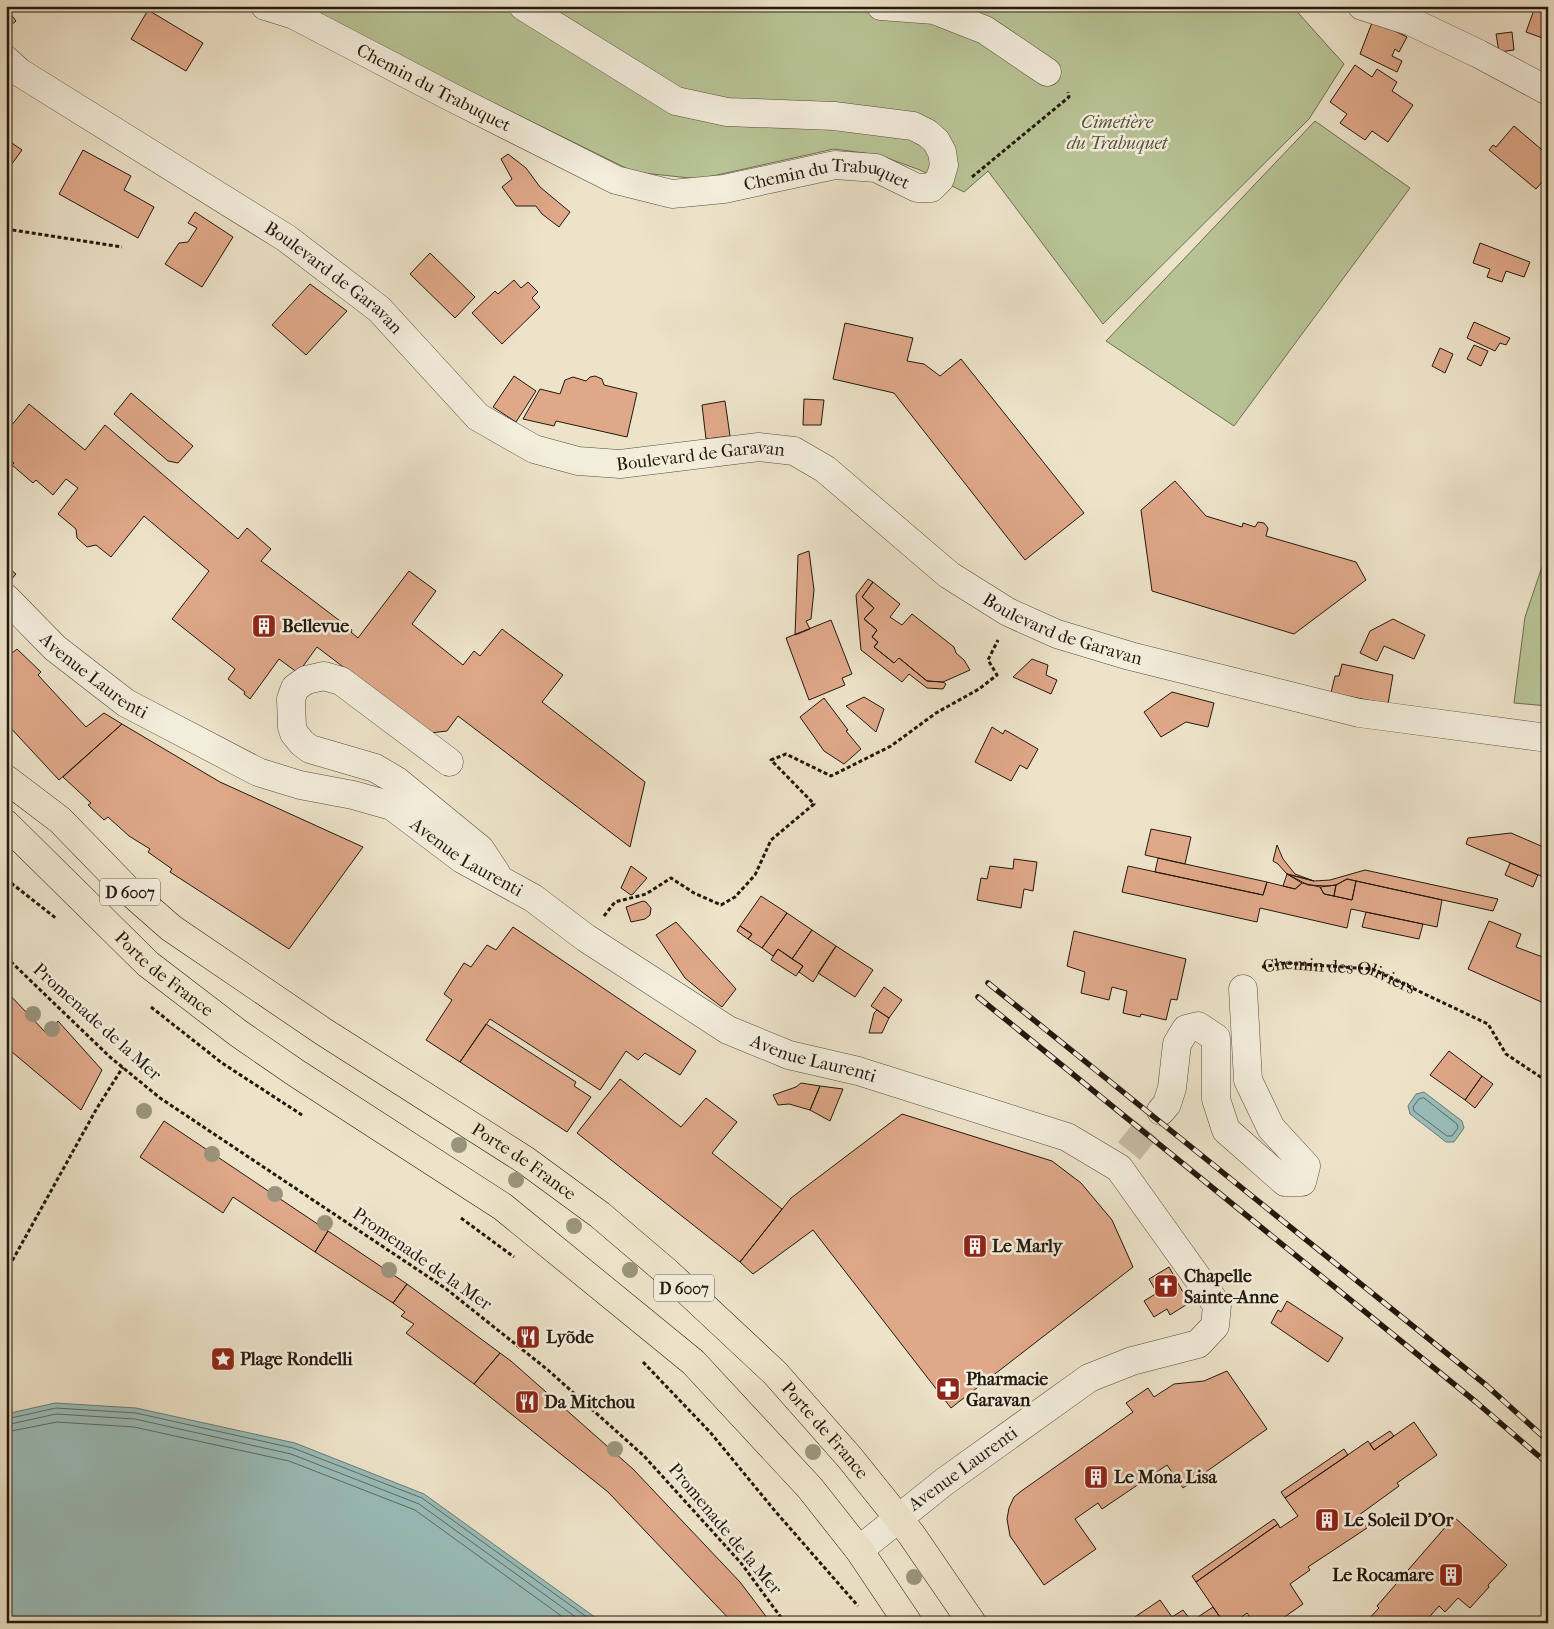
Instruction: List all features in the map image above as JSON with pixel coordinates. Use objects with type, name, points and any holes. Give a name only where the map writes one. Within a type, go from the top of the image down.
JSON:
[{"type":"main road","name":"Porte de France","points":[[6,779],[60,820],[129,891],[171,928],[324,1032],[525,1160],[600,1215],[668,1273],[774,1373],[850,1458],[898,1517],[972,1623]]},
{"type":"main road","name":"Porte de France","points":[[6,824],[148,964],[274,1058],[503,1207],[693,1362],[810,1488],[859,1550],[908,1623]]},
{"type":"street","name":"Chemin du Trabuquet","points":[[265,6],[302,20],[616,180],[672,194],[724,188],[835,165],[876,168],[918,188],[931,188],[940,179],[944,165],[942,152],[936,141],[927,133],[913,126],[834,116],[726,112],[676,101],[523,6]]},
{"type":"street","points":[[881,6],[934,10],[985,30],[1047,72]]},
{"type":"street","points":[[1362,6],[1412,22],[1548,90]]},
{"type":"street","name":"Boulevard de Garavan","points":[[6,60],[20,72],[286,238],[379,309],[478,417],[534,449],[578,461],[620,464],[759,447],[794,451],[824,469],[949,575],[1008,612],[1057,634],[1130,656],[1358,713],[1548,738]]},
{"type":"street","name":"Avenue Laurenti","points":[[6,598],[55,648],[126,703],[258,772],[300,785],[353,795],[392,806],[462,859],[533,898],[586,938],[728,1030],[789,1055],[858,1071],[1066,1137],[1124,1159],[1217,1305],[1214,1326],[1198,1344],[1132,1361],[1090,1378],[944,1482],[859,1550]]},
{"type":"street","points":[[449,762],[341,681],[324,676],[306,680],[295,688],[290,699],[292,727],[302,743],[310,749],[375,768],[397,781],[480,849],[500,880]]},
{"type":"street","name":"Chemin des Oliviers","points":[[1162,1111],[1167,1104],[1172,1088],[1177,1044],[1186,1029],[1198,1026],[1216,1038],[1216,1099],[1226,1130],[1285,1182],[1302,1182],[1306,1166],[1271,1128],[1248,1080],[1243,989]]},
{"type":"path","points":[[971,178],[1069,97],[1064,80],[1047,72]]},
{"type":"path","points":[[6,229],[122,247]]},
{"type":"path","points":[[586,938],[615,902],[646,894],[671,878],[694,893],[721,905],[735,897],[755,875],[772,840],[814,804],[771,760],[786,754],[831,776],[883,751],[936,713],[979,689],[997,675],[988,660],[999,639],[1007,641]]},
{"type":"path","points":[[6,879],[61,922]]},
{"type":"path","name":"Promenade de la Mer","points":[[6,957],[123,1067],[160,1098],[445,1288],[548,1370],[644,1456],[741,1563],[785,1623]]},
{"type":"path","name":"Chemin des Oliviers","points":[[1243,989],[1252,969],[1285,963],[1372,969],[1488,1024],[1506,1054],[1548,1082]]},
{"type":"path","points":[[148,1004],[222,1063],[304,1117]]},
{"type":"path","points":[[6,1272],[97,1108],[123,1067]]},
{"type":"path","points":[[456,1214],[518,1260]]},
{"type":"path","points":[[638,1357],[710,1432],[861,1610]]},
{"type":"green space","name":"Cimetière du Trabuquet","points":[[297,6],[1292,6],[1344,64],[1309,119],[1103,324],[988,171],[964,192],[920,170],[879,155],[834,149],[699,179],[634,172]]},
{"type":"green space","points":[[1315,121],[1410,188],[1234,426],[1106,341]]},
{"type":"green space","points":[[1548,549],[1548,706],[1514,703],[1525,617]]},
{"type":"water","points":[[1424,1092],[1462,1121],[1464,1128],[1454,1142],[1446,1142],[1410,1114],[1408,1106],[1416,1094]]},
{"type":"water","points":[[55,1403],[136,1408],[295,1443],[424,1494],[603,1623],[6,1623],[6,1414]]},
{"type":"building","points":[[6,8],[16,21],[6,29]]},
{"type":"building","points":[[148,10],[203,43],[186,71],[131,39]]},
{"type":"building","points":[[1534,10],[1548,15],[1548,40],[1526,32]]},
{"type":"building","points":[[1373,20],[1407,37],[1399,52],[1395,49],[1392,56],[1402,61],[1397,72],[1360,54]]},
{"type":"building","points":[[1512,32],[1514,50],[1499,52],[1496,34]]},
{"type":"building","points":[[1355,65],[1372,77],[1377,69],[1397,82],[1392,91],[1413,105],[1388,142],[1372,131],[1365,140],[1340,123],[1347,114],[1330,102]]},
{"type":"building","points":[[1514,126],[1548,155],[1548,175],[1536,189],[1489,150],[1493,145],[1496,147]]},
{"type":"building","points":[[6,139],[22,150],[6,172]]},
{"type":"building","points":[[83,150],[131,176],[124,190],[154,207],[138,238],[59,194]]},
{"type":"building","points":[[508,154],[526,168],[540,187],[570,212],[559,227],[542,214],[536,206],[516,206],[502,187],[512,179],[501,159]]},
{"type":"building","points":[[195,212],[233,237],[202,287],[165,264],[179,243],[188,242],[197,228],[188,223]]},
{"type":"building","points":[[1480,243],[1530,262],[1524,277],[1506,271],[1502,282],[1487,277],[1490,269],[1473,263]]},
{"type":"building","points":[[430,253],[475,297],[455,318],[410,274]]},
{"type":"building","points":[[514,280],[521,288],[528,282],[538,292],[532,298],[540,307],[502,344],[472,313],[495,291],[498,294]]},
{"type":"building","points":[[310,284],[347,311],[306,355],[272,325]]},
{"type":"building","points":[[1474,322],[1510,338],[1506,345],[1500,343],[1495,351],[1467,338]]},
{"type":"building","points":[[845,323],[913,338],[907,361],[924,364],[940,376],[961,359],[1084,513],[1025,560],[894,393],[833,379]]},
{"type":"building","points":[[1474,345],[1488,351],[1481,366],[1467,359]]},
{"type":"building","points":[[1440,348],[1453,354],[1445,373],[1432,366]]},
{"type":"building","points":[[514,376],[536,391],[516,422],[493,407]]},
{"type":"building","points":[[595,376],[602,379],[604,385],[637,393],[627,437],[556,421],[554,426],[523,419],[540,389],[560,394],[565,380],[573,377],[586,381],[590,377]]},
{"type":"building","points":[[131,393],[193,446],[178,463],[168,461],[114,414]]},
{"type":"building","points":[[804,399],[824,400],[821,425],[803,425]]},
{"type":"building","points":[[725,401],[730,436],[706,439],[702,405]]},
{"type":"building","name":"Bellevue","points":[[29,404],[85,450],[105,425],[238,539],[247,528],[271,549],[261,561],[352,630],[351,632],[358,638],[409,571],[436,591],[412,624],[463,665],[474,651],[480,656],[502,629],[563,675],[542,702],[645,782],[630,847],[458,716],[447,731],[430,733],[317,647],[298,673],[279,659],[250,699],[244,694],[245,692],[228,679],[235,669],[172,619],[209,571],[144,516],[111,557],[96,545],[87,547],[77,538],[76,529],[58,514],[78,488],[66,479],[53,495],[36,480],[33,483],[12,465],[14,463],[6,456],[6,432]]},
{"type":"building","points":[[1175,481],[1206,516],[1242,527],[1243,523],[1255,527],[1258,522],[1264,523],[1268,528],[1266,536],[1356,562],[1366,580],[1294,634],[1152,591],[1141,510]]},
{"type":"building","points":[[809,551],[814,590],[811,619],[806,621],[810,629],[795,635],[798,555]]},
{"type":"building","points":[[6,566],[16,574],[9,582],[6,580]]},
{"type":"building","points":[[868,579],[873,582],[862,597],[874,608],[864,619],[877,630],[872,637],[878,642],[874,647],[894,663],[899,658],[927,681],[943,682],[946,684],[943,689],[927,688],[909,674],[902,682],[861,650],[856,595]]},
{"type":"building","points":[[873,582],[900,604],[890,617],[902,625],[912,614],[954,647],[956,653],[964,660],[970,670],[943,682],[927,681],[899,658],[894,663],[874,647],[878,642],[872,637],[877,630],[864,619],[874,608],[862,597]]},
{"type":"building","points":[[1393,619],[1425,635],[1414,659],[1384,646],[1377,661],[1360,653],[1370,631]]},
{"type":"building","points":[[831,620],[852,674],[842,678],[845,685],[809,700],[786,638]]},
{"type":"building","points":[[17,649],[41,672],[38,675],[86,727],[104,713],[122,724],[59,780],[6,723],[6,658]]},
{"type":"building","points":[[1032,659],[1048,665],[1046,675],[1057,680],[1051,694],[1013,677]]},
{"type":"building","points":[[1342,664],[1393,675],[1388,704],[1331,693],[1335,676],[1339,676]]},
{"type":"building","points":[[1172,692],[1214,703],[1208,727],[1186,722],[1161,737],[1144,712]]},
{"type":"building","points":[[864,697],[884,709],[876,732],[846,706]]},
{"type":"building","points":[[824,698],[848,730],[846,731],[861,749],[844,764],[824,751],[800,717]]},
{"type":"building","points":[[122,724],[220,782],[363,847],[289,949],[170,872],[172,869],[148,852],[150,849],[129,836],[108,817],[104,820],[88,805],[91,803],[63,777]]},
{"type":"building","points":[[992,727],[1003,734],[1005,730],[1038,749],[1027,769],[1020,765],[1011,781],[975,762]]},
{"type":"building","points":[[1151,829],[1191,837],[1185,864],[1145,855]]},
{"type":"building","points":[[1511,833],[1548,849],[1548,879],[1466,844],[1468,838]]},
{"type":"building","points":[[1277,845],[1283,859],[1295,874],[1314,881],[1287,874],[1273,861]]},
{"type":"building","points":[[1158,858],[1267,882],[1263,895],[1155,872]]},
{"type":"building","points":[[1014,859],[1037,862],[1033,891],[1024,889],[1021,908],[977,900],[981,878],[987,879],[990,866],[1013,869]]},
{"type":"building","points":[[1510,863],[1538,875],[1533,887],[1505,875]]},
{"type":"building","points":[[631,866],[647,878],[631,895],[621,888]]},
{"type":"building","points":[[1128,866],[1263,895],[1267,882],[1295,889],[1302,883],[1320,887],[1324,894],[1352,900],[1356,881],[1442,900],[1437,927],[1351,909],[1347,928],[1260,908],[1257,922],[1122,892]]},
{"type":"building","points":[[1365,870],[1498,899],[1493,911],[1347,879],[1336,885],[1308,885],[1287,874],[1314,881],[1330,880]]},
{"type":"building","points":[[1287,874],[1302,883],[1295,889],[1283,886]]},
{"type":"building","points":[[1347,879],[1356,881],[1352,900],[1334,896],[1336,885]]},
{"type":"building","points":[[1336,885],[1334,896],[1324,894],[1320,887]]},
{"type":"building","points":[[761,896],[787,913],[762,948],[748,939],[752,934],[740,926]]},
{"type":"building","points":[[643,901],[651,908],[650,915],[645,919],[631,922],[626,907]]},
{"type":"building","points":[[1366,912],[1423,924],[1419,939],[1362,927]]},
{"type":"building","points":[[787,913],[812,930],[792,959],[778,949],[773,956],[762,948]]},
{"type":"building","points":[[1489,921],[1521,934],[1516,947],[1548,959],[1548,1005],[1468,969]]},
{"type":"building","points":[[676,922],[736,989],[722,1007],[685,978],[656,935]]},
{"type":"building","points":[[740,926],[752,934],[748,939],[737,931]]},
{"type":"building","points":[[513,927],[696,1051],[680,1075],[645,1053],[638,1060],[626,1051],[600,1090],[490,1019],[460,1062],[426,1040],[452,1000],[444,994],[464,963],[471,967],[487,945],[496,950]]},
{"type":"building","points":[[812,930],[836,946],[813,982],[799,972],[803,966],[792,959]]},
{"type":"building","points":[[1074,931],[1186,959],[1177,1000],[1171,999],[1166,1020],[1141,1014],[1140,1017],[1123,1013],[1127,991],[1112,987],[1109,1000],[1081,993],[1085,972],[1067,966]]},
{"type":"building","points":[[836,946],[873,970],[855,997],[818,973]]},
{"type":"building","points":[[778,949],[803,966],[796,976],[771,960]]},
{"type":"building","points":[[884,987],[902,1000],[889,1018],[871,1006]]},
{"type":"building","points":[[6,991],[48,1035],[58,1021],[102,1070],[81,1110],[6,1047]]},
{"type":"building","points":[[877,1010],[889,1018],[882,1033],[869,1033],[874,1013]]},
{"type":"building","points":[[486,1024],[576,1082],[574,1086],[591,1097],[567,1132],[460,1062]]},
{"type":"building","points":[[1449,1051],[1482,1076],[1465,1100],[1430,1075]]},
{"type":"building","points":[[1482,1076],[1493,1084],[1475,1108],[1465,1100]]},
{"type":"building","points":[[620,1079],[681,1127],[706,1098],[737,1122],[712,1153],[782,1209],[740,1262],[577,1133]]},
{"type":"building","points":[[801,1083],[820,1086],[810,1110],[789,1104],[778,1105],[773,1095],[796,1087]]},
{"type":"building","points":[[820,1086],[843,1089],[830,1121],[810,1110]]},
{"type":"building","name":"Le Marly","points":[[902,1114],[1052,1161],[1081,1183],[1112,1220],[1133,1267],[951,1408],[813,1230],[753,1274],[740,1262],[791,1198]]},
{"type":"building","points":[[164,1121],[328,1231],[315,1252],[233,1197],[223,1213],[140,1157]]},
{"type":"building","points":[[328,1231],[407,1284],[393,1303],[315,1252]]},
{"type":"building","name":"Chapelle Sainte-Anne","points":[[1169,1267],[1189,1303],[1170,1315],[1167,1309],[1154,1317],[1144,1301],[1157,1293],[1149,1279]]},
{"type":"building","points":[[407,1284],[500,1353],[474,1384],[406,1333],[414,1324],[401,1316],[405,1312],[393,1303]]},
{"type":"building","points":[[1287,1301],[1343,1338],[1328,1362],[1271,1323],[1278,1310],[1281,1312]]},
{"type":"building","points":[[500,1353],[633,1469],[740,1582],[771,1623],[733,1623],[608,1492],[474,1384]]},
{"type":"building","name":"Le Mona Lisa","points":[[1227,1371],[1267,1429],[1183,1488],[1167,1465],[1102,1509],[1098,1503],[1075,1519],[1096,1549],[1044,1585],[1010,1536],[1007,1519],[1014,1497],[1133,1412],[1126,1403],[1148,1388],[1154,1397],[1174,1384],[1204,1381]]},
{"type":"building","name":"Le Soleil D'Or","points":[[1414,1422],[1437,1455],[1397,1483],[1399,1486],[1359,1515],[1367,1528],[1308,1567],[1310,1570],[1290,1584],[1303,1604],[1276,1623],[1254,1623],[1247,1613],[1233,1623],[1224,1623],[1196,1582],[1278,1524],[1280,1528],[1298,1516],[1285,1498],[1368,1441],[1374,1450]]},
{"type":"building","points":[[1390,1431],[1394,1436],[1374,1450],[1370,1444]]},
{"type":"building","points":[[1344,1449],[1348,1455],[1285,1498],[1281,1492]]},
{"type":"building","name":"Le Rocamare","points":[[1454,1517],[1507,1565],[1488,1585],[1489,1587],[1470,1608],[1458,1598],[1445,1612],[1439,1606],[1424,1623],[1365,1623],[1379,1608],[1377,1606]]},
{"type":"building","points":[[1274,1519],[1278,1524],[1196,1582],[1192,1576]]},
{"type":"building","points":[[1160,1600],[1172,1617],[1183,1610],[1193,1623],[1126,1623]]},
{"type":"building","points":[[1213,1607],[1224,1623],[1193,1623],[1192,1621]]},
{"type":"tunnel","points":[[1129,1151],[1161,1111]]},
{"type":"railway","points":[[988,983],[1486,1385],[1548,1441]]},
{"type":"railway","points":[[978,997],[1476,1402],[1548,1464]]},
{"type":"place","name":"Bellevue","points":[[264,626]]},
{"type":"place","name":"Le Marly","points":[[975,1246]]},
{"type":"place","name":"Chapelle Sainte-Anne","points":[[1166,1286]]},
{"type":"place","name":"Lyõde","points":[[528,1337]]},
{"type":"place","name":"Plage Rondelli","points":[[223,1359]]},
{"type":"place","name":"Pharmacie Garavan","points":[[948,1389]]},
{"type":"place","name":"Da Mitchou","points":[[527,1402]]},
{"type":"place","name":"Le Mona Lisa","points":[[1096,1477]]},
{"type":"place","name":"Le Soleil D'Or","points":[[1327,1520]]},
{"type":"place","name":"Le Rocamare","points":[[1451,1575]]}]
